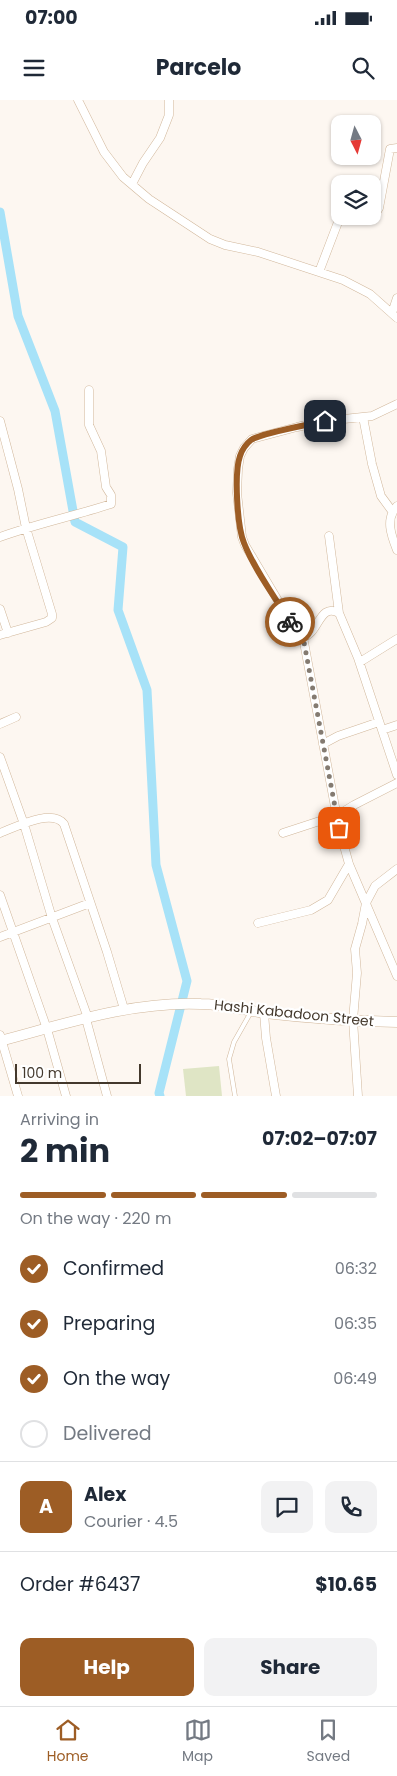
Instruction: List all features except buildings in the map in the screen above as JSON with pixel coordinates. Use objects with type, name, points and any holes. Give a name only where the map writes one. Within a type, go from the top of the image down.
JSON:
[{"type":"street","points":[[78,100],[104,152],[123,177],[149,199],[210,239],[225,245],[258,252],[343,280],[370,294],[394,315]]},
{"type":"street","points":[[132,184],[143,163],[160,138],[169,115],[169,100]]},
{"type":"street","points":[[381,202],[390,149],[397,148]]},
{"type":"street","points":[[319,272],[337,225]]},
{"type":"street","points":[[394,315],[397,298]]},
{"type":"street","points":[[0,537],[111,504],[111,495],[106,487],[101,451],[89,425],[89,390]]},
{"type":"street","points":[[397,404],[372,416],[316,423],[252,439],[240,456],[237,493],[242,537],[261,574],[296,631],[303,637],[339,828],[349,864],[393,957],[397,976]]},
{"type":"street","points":[[363,417],[380,496],[395,509],[389,520],[397,550]]},
{"type":"street","points":[[0,421],[4,454],[52,610],[52,618],[46,622],[4,634],[0,609]]},
{"type":"street","points":[[329,536],[339,613],[360,662],[397,775]]},
{"type":"street","points":[[303,637],[313,632],[323,614],[330,610],[339,613]]},
{"type":"street","points":[[360,662],[397,639]]},
{"type":"street","points":[[0,724],[16,717]]},
{"type":"street","points":[[323,744],[338,736],[379,722]]},
{"type":"street","points":[[382,730],[397,725]]},
{"type":"street","points":[[0,757],[24,824],[52,918],[87,1018],[107,1096]]},
{"type":"street","points":[[283,833],[338,815],[397,783]]},
{"type":"street","points":[[0,833],[40,818],[60,818],[64,824],[107,952],[124,1009]]},
{"type":"street","points":[[258,923],[311,910],[328,900],[349,864]]},
{"type":"street","points":[[358,1096],[353,1020],[357,973],[355,949],[366,903],[375,886],[397,869]]},
{"type":"street","points":[[0,895],[47,1029],[66,1096]]},
{"type":"street","points":[[0,937],[90,903]]},
{"type":"street","name":"Hashi Kabadoon Street","points":[[1,1039],[124,1009],[190,1004],[252,1010],[264,1013],[397,1022]]},
{"type":"street","points":[[264,1013],[266,1038],[276,1096]]},
{"type":"street","points":[[1,1039],[18,1096]]},
{"type":"lane","points":[[235,1096],[229,1059],[234,1042],[252,1010]]},
{"type":"green space","points":[[219,1066],[222,1096],[186,1096],[183,1069]]},
{"type":"waterway","points":[[0,212],[18,316],[55,411],[75,522],[123,547],[118,610],[147,690],[156,865],[187,981],[159,1093],[160,1096]]},
{"type":"way so far","points":[[290,622],[303,637],[339,828]]},
{"type":"route","points":[[290,622],[261,574],[242,537],[237,493],[240,456],[252,439],[325,421]]}]
